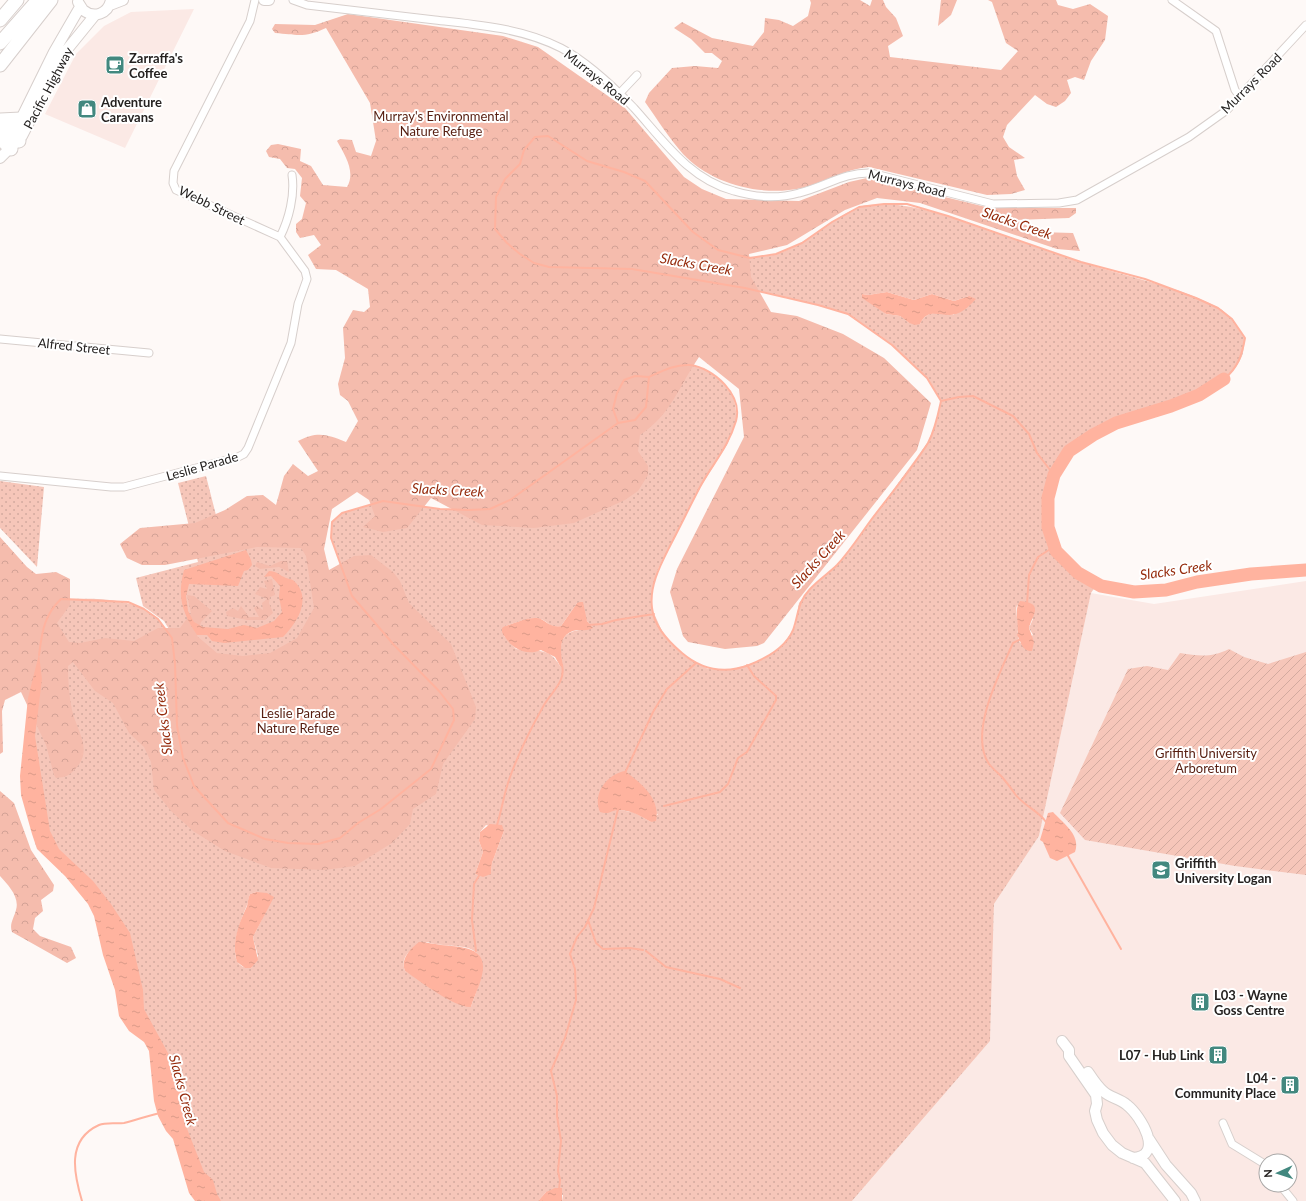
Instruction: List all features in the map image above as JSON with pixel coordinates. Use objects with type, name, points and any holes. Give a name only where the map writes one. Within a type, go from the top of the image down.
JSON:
[{"type":"highway","points":[[0,20],[17,0]]},
{"type":"highway","points":[[0,43],[38,0]]},
{"type":"highway","points":[[0,65],[51,0]]},
{"type":"highway","points":[[0,120],[21,119]]},
{"type":"highway","points":[[0,124],[8,142]]},
{"type":"street","points":[[111,2],[123,0]]},
{"type":"street","name":"Webb Street","points":[[255,0],[250,21],[174,171],[173,184],[176,190],[280,237],[305,271],[307,279],[298,304]]},
{"type":"street","points":[[264,0],[269,0]]},
{"type":"street","name":"Murrays Road","points":[[292,0],[307,5],[506,28],[538,38],[561,48],[582,62],[620,93],[691,171],[732,191],[754,196],[784,195],[799,193],[852,173],[871,173],[993,204],[1060,204],[1077,200],[1189,137],[1227,110],[1306,25]]},
{"type":"street","points":[[1172,0],[1216,30],[1235,90],[1240,97]]},
{"type":"street","name":"Pacific Highway","points":[[8,142],[65,52],[95,15],[104,12],[111,2]]},
{"type":"street","points":[[79,3],[86,13],[95,15]]},
{"type":"street","name":"Pacific Highway","points":[[0,158],[79,3]]},
{"type":"street","points":[[620,93],[637,75]]},
{"type":"street","points":[[280,237],[285,226],[293,191],[292,174]]},
{"type":"street","name":"Leslie Parade","points":[[0,476],[124,487],[244,454],[292,343],[298,304]]},
{"type":"street","name":"Alfred Street","points":[[0,339],[149,353]]},
{"type":"street","points":[[1062,1041],[1069,1050],[1074,1052],[1095,1081],[1110,1097],[1126,1104],[1135,1112],[1143,1125],[1148,1139],[1149,1148],[1146,1154],[1140,1158],[1133,1158]]},
{"type":"street","points":[[1069,1050],[1069,1056],[1096,1095],[1098,1104],[1095,1111],[1103,1133],[1112,1145],[1122,1153],[1148,1166],[1175,1201]]},
{"type":"street","points":[[1098,1104],[1110,1097]]},
{"type":"street","points":[[1223,1123],[1232,1144],[1258,1160]]},
{"type":"street","points":[[1148,1139],[1166,1165],[1191,1193],[1195,1201]]},
{"type":"street","points":[[1286,1193],[1293,1201]]},
{"type":"shaded area","points":[[194,9],[125,148],[45,114],[76,54],[104,26],[131,12]]},
{"type":"shaded area","name":"Griffith University Logan","points":[[1306,581],[1306,1201],[852,1201],[990,1041],[994,904],[1039,836],[1091,593],[1154,604]]},
{"type":"green space","points":[[810,0],[860,0],[870,6],[872,0],[883,0],[886,7],[896,18],[903,36],[888,46],[890,57],[1001,70],[1018,51],[1006,43],[992,2],[988,0],[1056,0],[1058,5],[1073,9],[1090,4],[1108,16],[1105,40],[1091,61],[1084,80],[1075,77],[1067,80],[1071,93],[1065,101],[1056,107],[1047,104],[1035,95],[1007,125],[1003,137],[1009,147],[1025,158],[1014,160],[1017,176],[1025,190],[1011,194],[987,195],[869,167],[852,170],[802,188],[770,191],[738,186],[708,173],[694,164],[683,154],[645,102],[649,93],[672,68],[695,66],[718,68],[722,61],[712,53],[705,53],[691,39],[674,28],[682,22],[712,38],[753,46],[764,32],[765,18],[779,20],[793,26],[808,16],[811,3]]},
{"type":"green space","points":[[941,0],[957,0],[951,15],[938,26]]},
{"type":"green space","points":[[348,14],[503,36],[538,47],[625,108],[684,177],[702,189],[726,199],[799,201],[849,182],[867,178],[990,208],[1076,208],[1076,213],[1069,218],[1016,220],[1039,232],[1073,233],[1080,251],[1057,249],[920,203],[877,198],[845,210],[787,245],[749,254],[751,277],[771,312],[797,316],[843,334],[884,358],[931,403],[917,450],[764,643],[757,646],[725,649],[688,642],[683,636],[670,592],[677,569],[744,437],[739,389],[699,357],[667,409],[651,427],[640,435],[638,451],[648,466],[648,475],[638,491],[625,500],[574,523],[534,528],[482,525],[431,498],[407,528],[383,532],[363,527],[375,516],[369,500],[357,492],[332,509],[324,549],[329,570],[354,556],[371,555],[393,572],[400,581],[409,603],[451,644],[476,707],[475,719],[443,764],[436,794],[413,809],[410,824],[392,843],[355,866],[324,870],[271,868],[225,851],[193,831],[171,811],[154,790],[151,762],[144,747],[129,733],[113,703],[95,691],[73,662],[68,666],[70,699],[74,717],[84,746],[82,760],[77,767],[68,775],[56,778],[46,745],[21,692],[5,700],[2,711],[3,752],[0,754],[0,537],[27,567],[36,574],[56,572],[70,579],[70,605],[57,623],[69,642],[80,643],[105,638],[134,641],[158,628],[180,628],[191,613],[187,595],[194,596],[212,611],[201,622],[197,636],[217,653],[243,656],[270,653],[297,638],[314,608],[306,556],[301,548],[257,547],[165,565],[142,565],[127,558],[120,544],[140,528],[195,523],[225,510],[247,496],[263,495],[276,505],[284,476],[293,464],[308,476],[318,471],[298,441],[311,436],[322,435],[346,442],[358,421],[348,401],[340,395],[338,384],[345,358],[343,328],[353,310],[364,312],[370,307],[368,289],[336,270],[316,269],[308,255],[321,245],[314,235],[300,238],[296,232],[296,224],[302,219],[306,203],[300,196],[302,178],[295,169],[287,168],[280,159],[269,157],[266,151],[271,145],[278,144],[301,149],[300,161],[311,166],[323,185],[347,187],[350,170],[346,158],[337,141],[340,139],[352,140],[356,152],[371,156],[376,141],[370,103],[326,28],[307,35],[275,33],[272,29],[275,24],[315,25]]},
{"type":"green space","name":"Leslie Parade Nature Refuge","points":[[884,204],[908,206],[943,215],[1096,267],[1183,292],[1217,307],[1232,320],[1245,338],[1240,361],[1222,380],[1188,399],[1107,428],[1084,441],[1065,458],[1053,482],[1048,514],[1049,526],[1056,547],[1069,564],[1097,584],[1091,593],[1039,836],[994,904],[990,1041],[852,1201],[562,1201],[563,1195],[546,1192],[538,1201],[211,1201],[107,921],[55,856],[30,744],[61,599],[99,599],[124,602],[147,611],[157,618],[163,625],[172,638],[194,786],[345,575],[331,538],[332,522],[342,513],[383,501],[440,509],[469,510],[689,365],[705,369],[722,381],[734,398],[737,418],[728,443],[701,486],[658,569],[652,589],[652,609],[662,631],[671,644],[686,657],[708,669],[729,670],[764,659],[782,646],[795,627],[799,603],[811,588],[837,565],[928,442],[937,420],[941,401],[927,378],[892,345],[848,314],[818,305],[745,288],[733,254],[753,257],[770,256],[800,244],[841,216],[857,208],[867,205]],"holes":[[[887,292],[914,300],[932,294],[954,301],[969,296],[954,315],[939,313],[930,314],[926,316],[920,324],[909,323],[900,316],[886,314],[862,294],[868,295]],[[577,603],[586,619],[592,626],[590,628],[569,633],[565,637],[561,645],[562,666],[560,666],[555,659],[546,652],[516,649],[504,636],[505,626],[527,619],[536,618],[556,626],[561,626]],[[1017,605],[1033,619],[1029,628],[1033,635],[1020,643],[1017,633],[1018,626],[1016,612]],[[618,810],[658,814],[651,822],[633,812]],[[486,825],[504,831],[492,863],[491,873],[480,876],[475,874],[483,852],[479,841],[480,832]],[[256,892],[265,913],[253,937],[258,956],[251,968],[242,966],[237,961],[235,952],[238,931],[250,894]],[[427,942],[464,947],[474,951],[482,964],[482,972],[471,1007],[405,971],[404,960],[409,952],[417,946]]]},
{"type":"green space","points":[[206,476],[218,523],[326,520],[318,556],[431,745],[172,634],[164,621],[143,606],[136,578],[198,562],[178,483]]},
{"type":"green space","points":[[0,481],[44,487],[37,567],[0,528]]},
{"type":"green space","points":[[281,561],[287,561],[289,572],[279,567],[260,569],[255,566],[257,562],[270,566]]},
{"type":"green space","points":[[272,579],[275,595],[270,597],[269,603],[273,613],[265,620],[247,620],[227,616],[226,612],[233,608],[238,611],[241,606],[249,617],[259,617],[254,608],[257,606],[263,610],[262,603],[267,599],[255,594],[260,587],[267,589],[264,581]]},
{"type":"green space","name":"Griffith University Arboretum","points":[[1229,649],[1244,657],[1268,664],[1306,652],[1306,875],[1235,866],[1085,840],[1060,813],[1128,669],[1147,666],[1168,670],[1180,653],[1205,656]]},
{"type":"green space","points":[[0,791],[14,803],[31,850],[54,885],[53,891],[41,900],[43,911],[35,918],[33,929],[40,936],[71,947],[76,958],[67,963],[12,932],[11,924],[17,905],[15,896],[0,876]]},
{"type":"water","points":[[887,292],[914,300],[932,294],[954,301],[969,296],[976,299],[967,308],[959,313],[951,315],[927,315],[920,324],[915,325],[909,323],[900,316],[886,314],[862,298],[862,294],[868,295]]},
{"type":"water","points":[[246,550],[252,565],[248,570],[244,571],[238,586],[189,584],[186,596],[188,611],[194,622],[203,627],[228,629],[244,625],[257,628],[274,621],[282,612],[279,597],[280,586],[271,576],[264,577],[269,571],[272,571],[293,580],[300,589],[302,596],[301,611],[293,625],[283,637],[224,643],[212,641],[207,635],[197,635],[184,612],[182,604],[181,588],[184,570]]},
{"type":"water","points":[[1020,601],[1028,602],[1035,607],[1029,628],[1034,642],[1032,651],[1026,650],[1022,646],[1017,635],[1017,609]]},
{"type":"water","points":[[583,602],[587,621],[593,628],[587,630],[577,630],[566,635],[563,639],[561,649],[563,666],[560,666],[555,657],[541,650],[529,652],[518,649],[509,642],[502,632],[502,628],[505,626],[525,619],[533,618],[540,619],[553,626],[561,626],[577,603]]},
{"type":"water","points":[[39,654],[42,679],[35,736],[50,831],[59,849],[93,881],[111,904],[130,933],[143,990],[144,1009],[181,1077],[184,1121],[204,1172],[213,1180],[217,1194],[221,1201],[195,1201],[189,1193],[173,1139],[166,1131],[158,1116],[154,1101],[149,1051],[144,1042],[129,1031],[119,1016],[115,990],[103,955],[94,916],[88,904],[65,876],[37,849],[32,834],[21,795],[20,776],[28,698]]},
{"type":"water","points":[[625,771],[643,786],[653,799],[657,813],[656,821],[651,822],[636,814],[622,810],[615,810],[608,813],[600,812],[598,798],[603,786],[612,776]]},
{"type":"water","points":[[1053,812],[1066,825],[1076,840],[1075,852],[1057,861],[1050,858],[1043,842],[1040,840],[1048,813]]},
{"type":"water","points":[[490,824],[502,825],[504,831],[492,863],[491,874],[483,877],[475,874],[483,852],[479,841],[480,832]]},
{"type":"water","points":[[256,892],[267,893],[274,897],[253,937],[258,960],[251,968],[245,968],[237,962],[235,955],[235,940],[249,896],[250,894]]},
{"type":"water","points":[[419,942],[464,948],[477,953],[481,958],[483,965],[482,975],[471,1007],[456,1003],[427,987],[405,971],[405,958],[409,951]]},
{"type":"water","points":[[555,1188],[562,1188],[562,1201],[538,1201],[546,1192]]},
{"type":"waterway","name":"Slacks Creek","points":[[39,655],[47,618],[55,605],[61,599],[128,602],[144,609],[158,619],[172,638],[175,664],[177,726],[183,758],[194,786],[228,823],[265,839],[288,843],[318,844],[340,838],[358,823],[381,809],[431,769],[454,720],[453,709],[439,691],[394,645],[352,596],[331,538],[332,522],[342,513],[383,501],[440,509],[490,509],[510,500],[618,423],[635,420],[646,407],[649,377],[669,368],[684,365],[699,367],[708,371],[725,384],[735,402],[737,411],[736,421],[729,439],[700,487],[660,567],[652,591],[653,615],[663,634],[677,649],[690,659],[706,667],[714,669],[723,670],[740,668],[749,665],[763,659],[783,644],[792,632],[800,605],[806,593],[837,565],[846,554],[908,473],[928,443],[934,428],[941,401],[927,378],[892,345],[848,314],[818,305],[745,288],[632,269],[549,267],[534,263],[520,254],[507,243],[495,229],[496,197],[505,179],[520,164],[524,150],[535,137],[548,136],[587,161],[624,172],[645,181],[693,232],[718,250],[750,258],[776,254],[802,243],[832,222],[859,207],[884,204],[907,204],[948,216],[1081,262],[1145,279],[1218,308],[1232,319],[1245,338],[1239,361],[1229,375],[1224,379]]},
{"type":"waterway","points":[[618,423],[613,409],[617,393],[624,380],[635,376],[649,377]]},
{"type":"waterway","name":"Slacks Creek","points":[[1224,379],[1199,395],[1171,406],[1116,423],[1093,435],[1069,451],[1054,475],[1048,498],[1048,527],[1056,551],[1078,573],[1101,586],[1134,592],[1166,590],[1197,582],[1251,574],[1306,570]]},
{"type":"waterway","points":[[941,401],[973,396],[1013,416],[1029,434],[1037,453],[1054,475]]},
{"type":"waterway","points":[[1027,604],[1029,575],[1038,557],[1055,546]]},
{"type":"waterway","points":[[588,625],[602,624],[616,620],[654,614]]},
{"type":"waterway","points":[[1021,639],[1013,643],[988,703],[982,736],[983,751],[989,764],[1019,798],[1046,822]]},
{"type":"waterway","points":[[625,773],[653,712],[667,689],[696,663]]},
{"type":"waterway","points":[[497,825],[506,789],[514,768],[539,714],[547,700],[558,686],[563,671],[562,665]]},
{"type":"waterway","points":[[664,806],[720,792],[728,784],[738,758],[747,752],[776,700],[776,696],[754,676],[747,665]]},
{"type":"waterway","points":[[559,1190],[560,1180],[558,1171],[561,1141],[557,1116],[557,1096],[551,1071],[565,1038],[576,1000],[575,969],[570,954],[577,937],[585,927],[594,908],[618,809]]},
{"type":"waterway","points":[[1067,854],[1121,949]]},
{"type":"waterway","points":[[476,951],[472,920],[474,884],[480,874]]},
{"type":"waterway","points":[[588,920],[596,943],[603,949],[630,948],[643,950]]},
{"type":"waterway","points":[[646,951],[666,967],[720,979],[740,988]]},
{"type":"waterway","points":[[82,1201],[75,1169],[75,1158],[81,1139],[88,1131],[99,1125],[124,1123],[160,1113]]},
{"type":"place","name":"Zarraffa's Coffee","points":[[115,65]]},
{"type":"place","name":"Adventure Caravans","points":[[87,109]]},
{"type":"place","name":"Griffith University Logan","points":[[1161,870]]},
{"type":"place","name":"L03 - Wayne Goss Centre","points":[[1200,1002]]},
{"type":"place","name":"L07 - Hub Link","points":[[1218,1055]]},
{"type":"place","name":"L04 - Community Place","points":[[1290,1085]]},
{"type":"park label","name":"Murray's Environmental Nature Refuge","points":[[441,124]]}]
